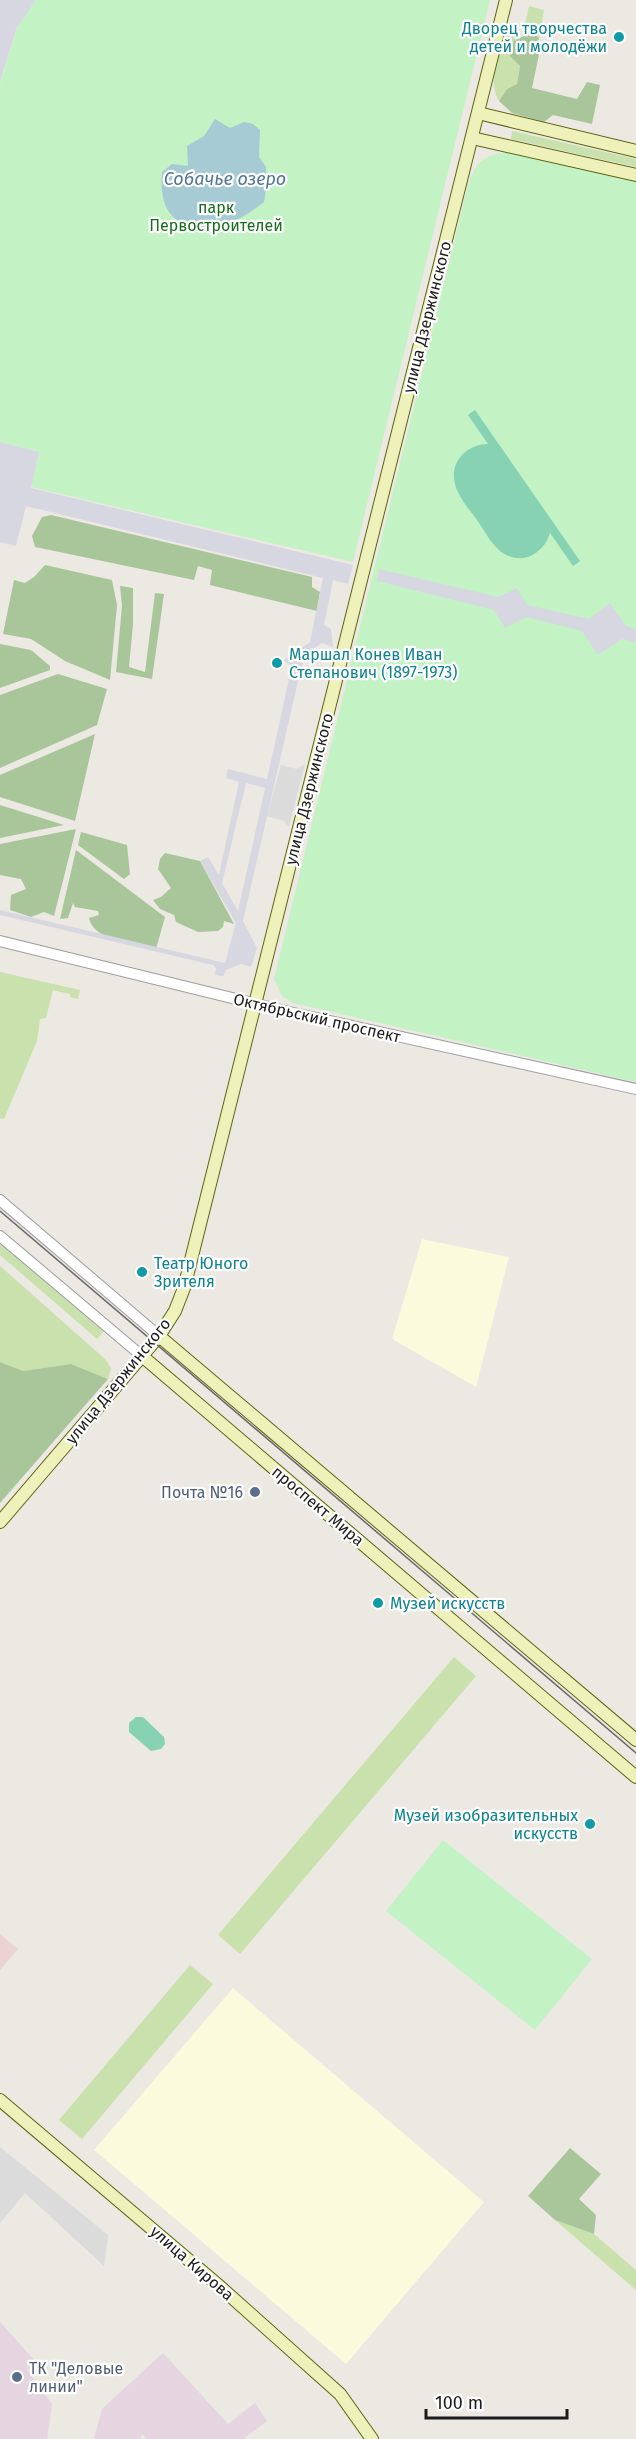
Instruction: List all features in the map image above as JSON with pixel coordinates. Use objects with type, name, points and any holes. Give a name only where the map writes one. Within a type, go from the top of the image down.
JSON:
[{"type":"main road","name":"улица Дзержинского","points":[[0,1521],[159,1336],[175,1311],[184,1288],[506,0]]},
{"type":"main road","points":[[478,113],[636,151]]},
{"type":"main road","points":[[472,138],[636,175]]},
{"type":"main road","name":"проспект Мира","points":[[159,1336],[636,1740]]},
{"type":"main road","name":"проспект Мира","points":[[142,1356],[636,1777]]},
{"type":"main road","name":"улица Кирова","points":[[0,2100],[217,2284],[340,2394],[360,2419],[372,2439]]},
{"type":"street","name":"Октябрьский проспект","points":[[0,941],[255,1004],[636,1089]]},
{"type":"street","name":"проспект Мира","points":[[0,1200],[159,1336]]},
{"type":"street","name":"проспект Мира","points":[[0,1236],[142,1356]]},
{"type":"shaded area","points":[[0,0],[36,0],[17,27],[0,82]]},
{"type":"shaded area","points":[[0,442],[39,452],[31,488],[353,565],[348,584],[333,580],[324,625],[331,629],[333,647],[322,643],[304,655],[243,921],[257,948],[251,967],[241,964],[226,970],[223,976],[215,975],[216,968],[213,965],[0,915],[0,910],[225,963],[236,923],[200,861],[208,857],[219,875],[239,782],[226,778],[228,769],[267,779],[292,666],[284,660],[310,642],[323,578],[26,506],[16,546],[0,542]],"holes":[[[246,783],[265,788],[238,911],[222,883]]]},
{"type":"shaded area","points":[[379,569],[498,597],[517,588],[527,605],[589,619],[610,603],[626,626],[636,629],[636,643],[622,639],[598,655],[582,631],[526,617],[505,628],[494,610],[377,581]]},
{"type":"shaded area","points":[[305,764],[289,827],[284,821],[267,816],[281,765],[297,769]]},
{"type":"shaded area","points":[[422,1239],[509,1257],[476,1387],[392,1339]]},
{"type":"shaded area","points":[[0,1934],[18,1949],[0,1970]]},
{"type":"shaded area","points":[[233,1988],[484,2202],[346,2364],[94,2150]]},
{"type":"shaded area","points":[[0,2147],[108,2235],[104,2266],[25,2193],[0,2223]]},
{"type":"shaded area","points":[[0,2322],[36,2362],[27,2370],[52,2404],[47,2439],[0,2439]]},
{"type":"shaded area","points":[[163,2353],[228,2424],[255,2403],[267,2421],[243,2439],[147,2439],[142,2434],[140,2439],[94,2439],[102,2409]]},
{"type":"green space","name":"парк Первостроителей","points":[[32,0],[490,0],[353,562],[31,487],[39,452],[0,442],[0,84],[17,28]]},
{"type":"green space","points":[[529,6],[544,10],[539,38],[532,32],[522,38]]},
{"type":"green space","points":[[514,32],[518,39],[512,43],[520,66],[517,84],[507,89],[499,101],[494,85],[495,69],[504,37]]},
{"type":"green space","points":[[532,32],[539,38],[537,47],[540,50],[532,88],[577,99],[587,82],[600,85],[592,124],[553,115],[544,122],[512,113],[499,101],[507,89],[517,84],[520,66],[510,56],[512,42]]},
{"type":"green space","points":[[512,131],[636,159],[636,167],[511,139]]},
{"type":"green space","points":[[507,152],[636,182],[636,1082],[293,1003],[282,996],[274,979],[467,189],[480,163],[490,156]]},
{"type":"green space","points":[[475,410],[580,561],[573,566],[550,533],[547,541],[536,553],[522,558],[506,555],[493,543],[461,498],[456,489],[454,476],[457,462],[473,447],[488,444],[468,415]]},
{"type":"green space","points":[[51,515],[312,577],[312,587],[320,592],[317,611],[210,585],[212,570],[198,566],[194,580],[35,547],[32,536],[42,517]]},
{"type":"green space","points":[[45,565],[112,580],[117,605],[110,680],[65,661],[31,639],[3,634],[14,580],[25,583]]},
{"type":"green space","points":[[120,586],[133,588],[133,624],[129,667],[145,672],[155,593],[164,594],[152,679],[116,672],[122,606]]},
{"type":"green space","points":[[0,644],[31,650],[50,666],[50,670],[0,688]]},
{"type":"green space","points":[[58,674],[107,689],[97,725],[0,768],[0,695]]},
{"type":"green space","points":[[95,734],[75,821],[0,797],[0,775]]},
{"type":"green space","points":[[0,805],[64,825],[0,838]]},
{"type":"green space","points":[[76,829],[54,916],[44,912],[31,917],[10,910],[11,895],[26,889],[21,879],[0,875],[0,844]]},
{"type":"green space","points":[[81,832],[127,845],[130,874],[124,879],[78,845]]},
{"type":"green space","points":[[76,850],[165,917],[156,949],[107,937],[92,926],[89,918],[99,915],[98,911],[75,907],[73,903],[68,918],[60,919]]},
{"type":"green space","points":[[165,853],[200,861],[234,924],[224,921],[223,927],[218,931],[198,932],[176,922],[174,915],[160,909],[153,900],[161,897],[171,888],[158,869],[160,859]]},
{"type":"green space","points":[[0,972],[80,990],[78,999],[70,997],[70,994],[53,990],[46,1018],[40,1019],[37,1041],[4,1119],[0,1118]]},
{"type":"green space","points":[[0,1242],[104,1331],[97,1339],[0,1255]]},
{"type":"green space","points":[[0,1266],[105,1359],[111,1368],[108,1379],[71,1364],[23,1371],[0,1362]]},
{"type":"green space","points":[[0,1362],[23,1371],[71,1364],[108,1379],[0,1503]]},
{"type":"green space","points":[[454,1657],[476,1676],[240,1954],[218,1935]]},
{"type":"green space","points":[[136,1717],[143,1717],[164,1737],[165,1744],[161,1749],[151,1751],[129,1732],[129,1723]]},
{"type":"green space","points":[[443,1840],[592,1959],[535,2030],[386,1911]]},
{"type":"green space","points":[[190,1965],[213,1984],[82,2139],[59,2120]]},
{"type":"green space","points":[[570,2148],[601,2174],[579,2199],[596,2215],[594,2234],[555,2220],[528,2196]]},
{"type":"green space","points":[[555,2220],[594,2234],[636,2270],[636,2290]]},
{"type":"water","name":"Собачье озеро","points":[[215,119],[230,128],[244,122],[253,124],[260,130],[259,157],[266,167],[267,185],[264,202],[243,217],[225,225],[192,226],[182,223],[167,209],[163,199],[162,172],[172,164],[188,166],[187,146],[204,136]]},
{"type":"tram line","points":[[0,1211],[636,1753]]},
{"type":"place","name":"Дворец творчества детей и молодёжи","points":[[619,37]]},
{"type":"place","name":"Маршал Конев Иван Степанович (1897-1973)","points":[[277,663]]},
{"type":"place","name":"Театр Юного Зрителя","points":[[142,1272]]},
{"type":"place","name":"Почта №16","points":[[255,1492]]},
{"type":"place","name":"Музей искусств","points":[[378,1603]]},
{"type":"place","name":"Музей изобразительных искусств","points":[[590,1824]]},
{"type":"place","name":"ТК \"Деловые линии\"","points":[[17,2377]]}]
